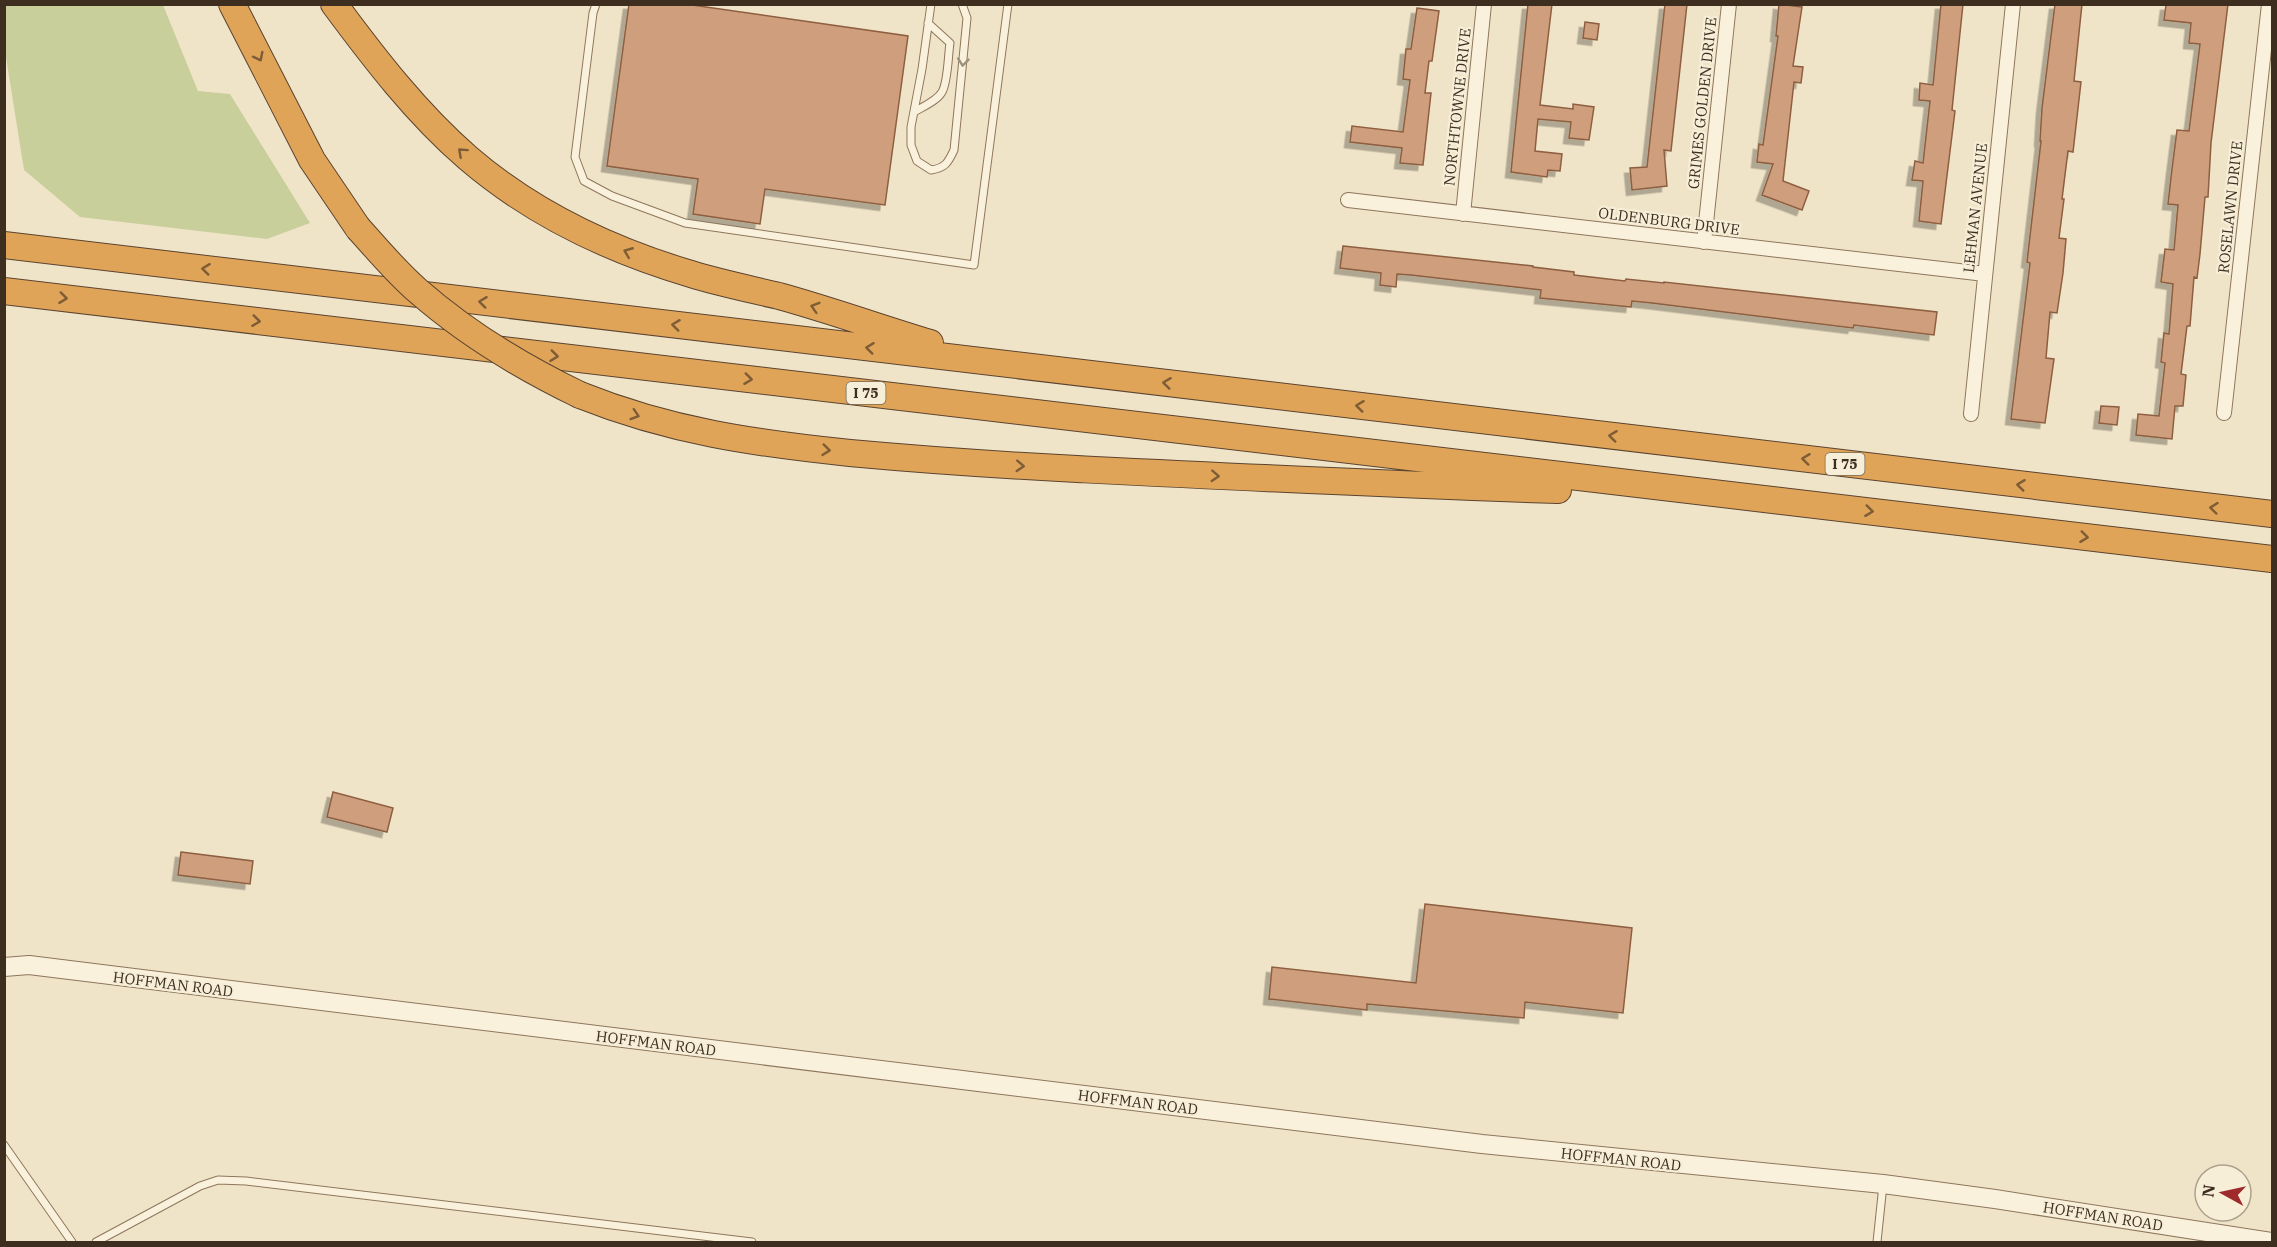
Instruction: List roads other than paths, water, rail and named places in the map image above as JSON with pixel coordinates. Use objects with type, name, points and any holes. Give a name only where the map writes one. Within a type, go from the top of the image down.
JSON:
[{"type":"highway","points":[[232,4],[303,143],[327,183],[358,228],[416,289],[452,318],[512,360],[580,395],[638,417],[696,432],[811,449],[901,458],[1268,480],[1728,495]]},
{"type":"highway","points":[[334,4],[384,70],[449,141],[505,186],[562,222],[611,246],[667,267],[780,297],[991,362]]},
{"type":"highway","name":"I 75","points":[[4,245],[2272,514]]},
{"type":"highway","name":"I 75","points":[[4,291],[2272,559]]},
{"type":"street","name":"NORTHTOWNE DRIVE","points":[[1463,214],[1484,4]]},
{"type":"street","name":"GRIMES GOLDEN DRIVE","points":[[1704,242],[1729,4]]},
{"type":"street","name":"LEHMAN AVENUE","points":[[1971,414],[2013,4]]},
{"type":"street","name":"ROSELAWN DRIVE","points":[[2224,413],[2269,4]]},
{"type":"street","name":"OLDENBURG DRIVE","points":[[1348,200],[1985,274]]},
{"type":"street","name":"HOFFMAN ROAD","points":[[4,968],[29,965],[1482,1144],[1883,1184],[2271,1242]]},
{"type":"lane","points":[[596,4],[575,157],[584,181],[612,196],[685,224],[974,264],[1006,5]]},
{"type":"lane","points":[[931,4],[911,145],[918,161],[930,170],[942,168],[949,162],[954,150],[967,18],[962,4]]},
{"type":"lane","points":[[914,112],[943,91],[945,81],[950,43],[928,22]]},
{"type":"lane","points":[[4,1145],[72,1242]]},
{"type":"lane","points":[[96,1242],[200,1185],[218,1180],[257,1182],[752,1242]]},
{"type":"lane","points":[[1877,1242],[1883,1184]]}]
